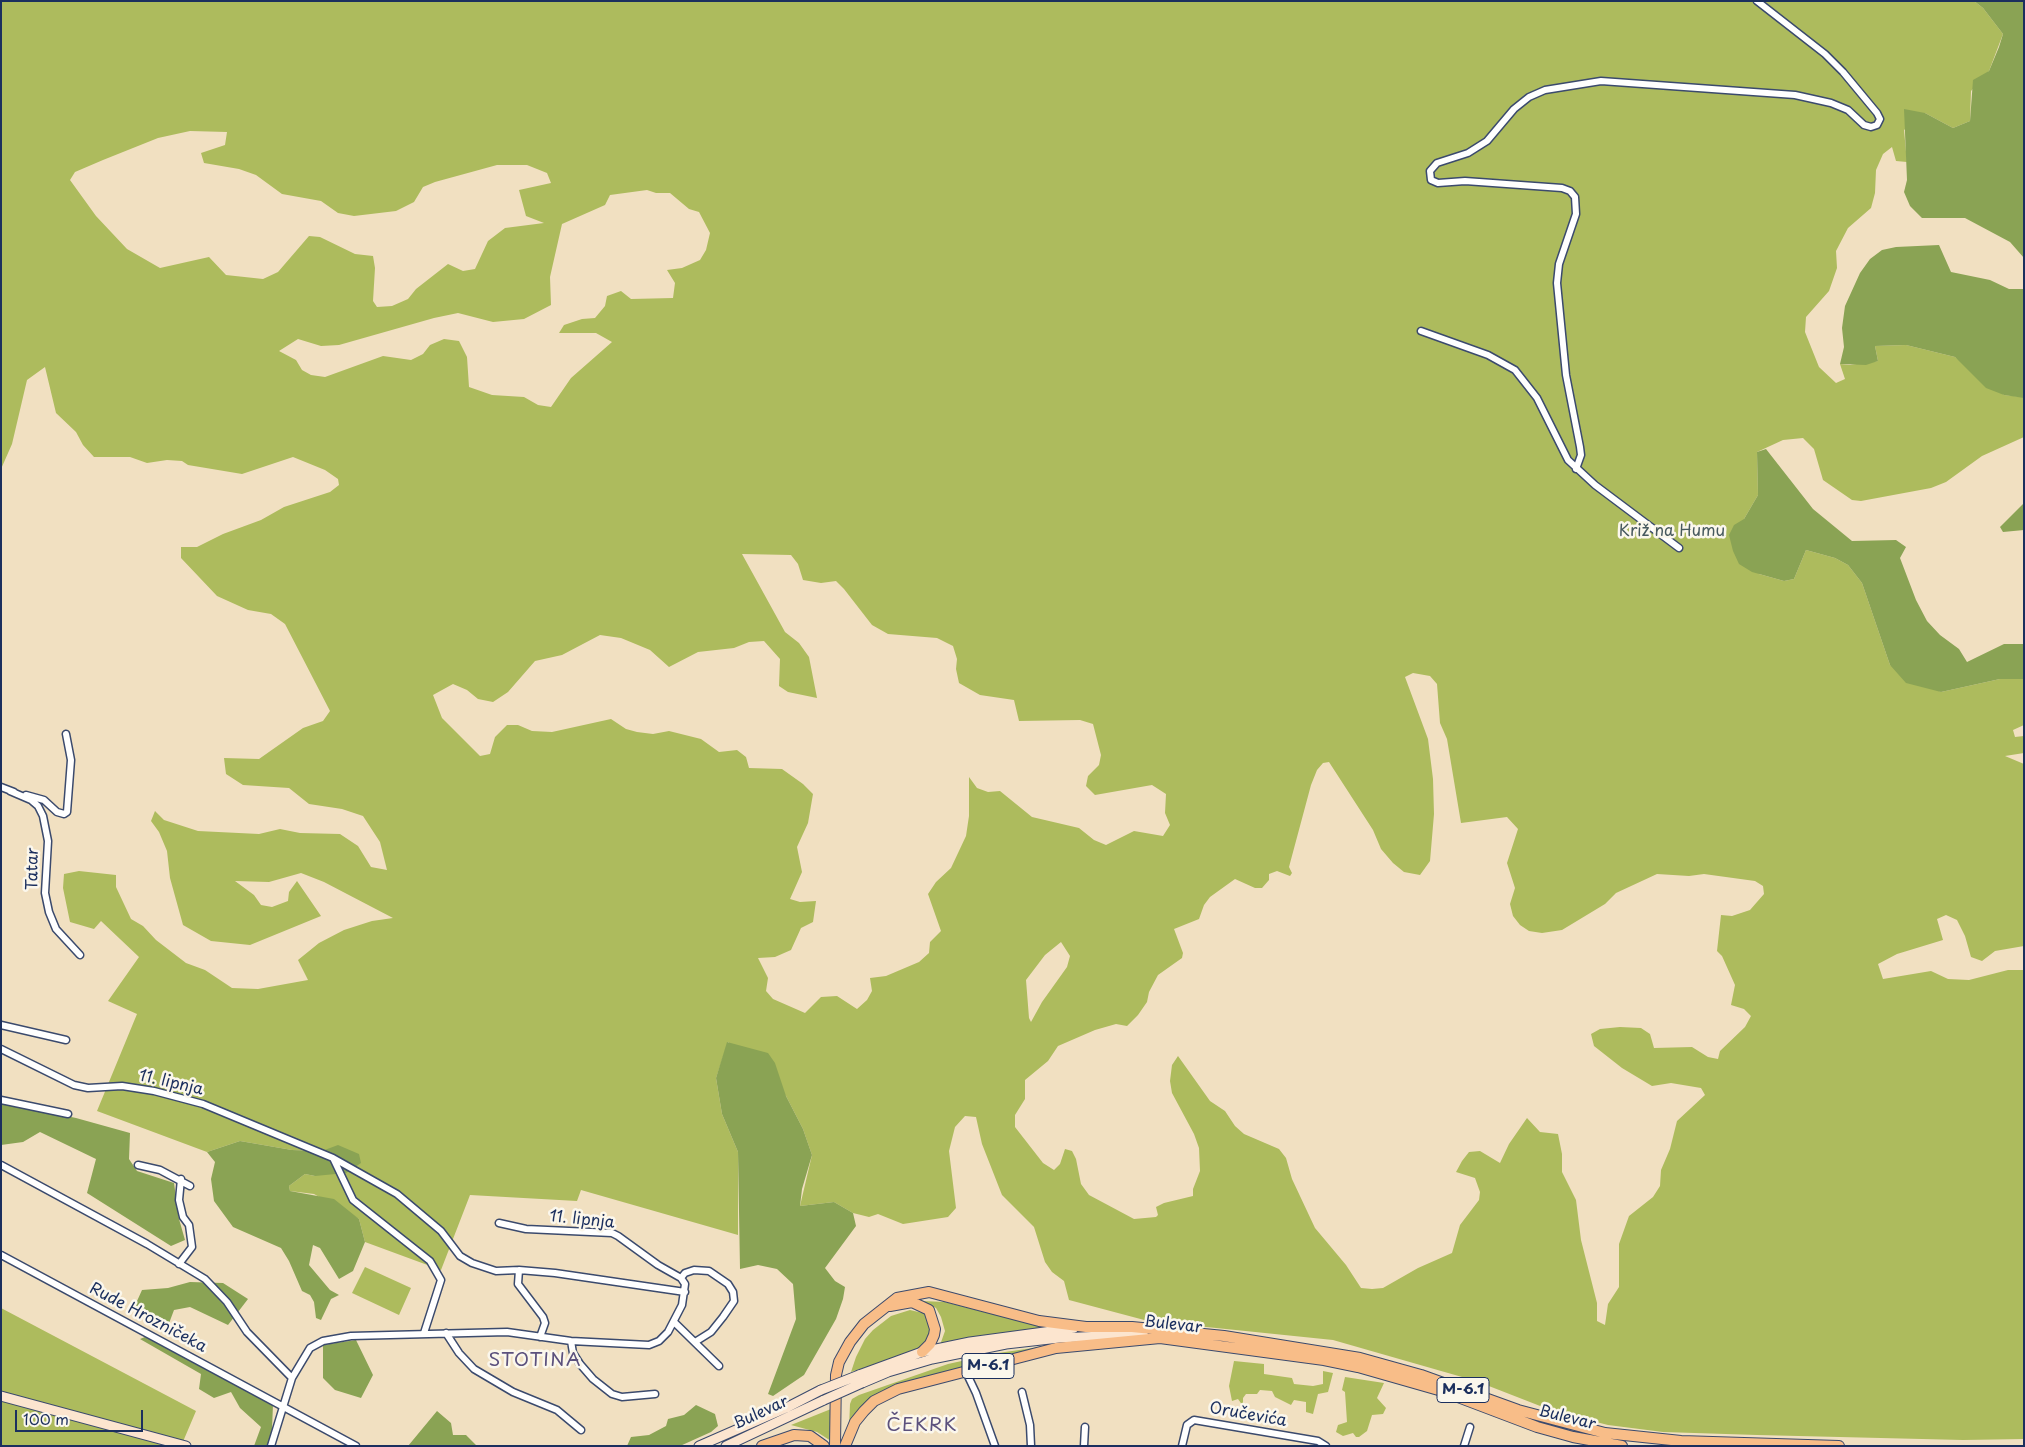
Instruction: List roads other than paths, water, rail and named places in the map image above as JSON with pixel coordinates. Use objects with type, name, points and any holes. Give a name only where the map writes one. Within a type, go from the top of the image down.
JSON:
[{"type":"main road","name":"M-6.1","points":[[836,1446],[836,1375],[840,1362],[860,1328],[897,1298],[929,1292],[1011,1315],[1086,1327],[1132,1327],[1224,1336],[1360,1358],[1421,1375],[1518,1410],[1604,1433],[1681,1441],[1839,1446]]},
{"type":"main road","points":[[884,1307],[912,1302],[929,1310],[935,1329],[934,1335],[930,1344],[922,1352]]},
{"type":"main road","points":[[699,1446],[786,1408],[821,1390],[861,1379],[922,1352],[997,1337],[1086,1327]]},
{"type":"main road","name":"Bulevar","points":[[726,1446],[824,1400],[861,1379],[938,1358],[1006,1344],[1107,1335],[1160,1338],[1324,1360],[1358,1367],[1419,1384],[1537,1427],[1573,1437],[1622,1446]]},
{"type":"main road","name":"M-6.1","points":[[845,1446],[855,1422],[874,1402],[883,1396],[906,1387],[1056,1348],[1160,1338]]},
{"type":"main road","points":[[1,1396],[186,1446]]},
{"type":"main road","points":[[762,1446],[794,1435],[810,1436],[824,1446]]},
{"type":"street","points":[[1576,469],[1581,455],[1566,375],[1557,283],[1559,264],[1576,214],[1575,197],[1570,191],[1562,188],[1465,181],[1438,183],[1431,180],[1430,171],[1437,163],[1468,153],[1487,142],[1514,109],[1529,97],[1545,90],[1590,82],[1619,81],[1795,95],[1831,103],[1848,110],[1864,124],[1871,127],[1877,125],[1880,119],[1877,112],[1843,72],[1819,49],[1757,1]]},
{"type":"street","points":[[1421,331],[1488,356],[1515,370],[1537,398],[1563,452],[1576,469],[1679,548]]},
{"type":"street","name":"Tatar","points":[[10,791],[44,800],[57,812],[64,814],[67,812],[70,760],[66,734]]},
{"type":"street","name":"Tatar","points":[[1,787],[31,800],[38,806],[43,816],[48,841],[45,893],[49,912],[56,929],[80,955]]},
{"type":"street","points":[[1,1024],[66,1040]]},
{"type":"street","name":"11. lipnja","points":[[1,1049],[74,1085],[88,1088],[122,1086],[154,1091],[203,1104],[333,1158],[397,1194],[440,1231],[460,1256],[496,1271],[519,1270],[685,1292]]},
{"type":"street","points":[[1,1100],[68,1114]]},
{"type":"street","points":[[333,1158],[353,1200],[430,1261],[441,1280],[424,1333]]},
{"type":"street","points":[[138,1165],[160,1170],[181,1179],[190,1186]]},
{"type":"street","points":[[1,1166],[205,1279],[227,1302],[247,1332],[292,1378]]},
{"type":"street","points":[[179,1264],[192,1247],[189,1225],[183,1217],[179,1200],[181,1179]]},
{"type":"street","name":"11. lipnja","points":[[499,1223],[526,1228],[612,1233],[658,1265],[681,1278]]},
{"type":"street","name":"Rude Hrozničeka","points":[[1,1255],[356,1446]]},
{"type":"street","points":[[519,1270],[518,1284],[543,1317],[545,1323],[540,1337]]},
{"type":"street","points":[[271,1446],[292,1378],[310,1348],[322,1341],[351,1336],[507,1332],[571,1341],[649,1345],[659,1341],[674,1322],[682,1305],[685,1292],[685,1284],[681,1278],[694,1270],[709,1271],[728,1284],[733,1292],[734,1301],[711,1332],[695,1342]]},
{"type":"street","points":[[674,1322],[719,1366]]},
{"type":"street","points":[[446,1333],[459,1353],[474,1369],[513,1392],[557,1410],[581,1430]]},
{"type":"street","points":[[571,1341],[574,1353],[580,1364],[593,1379],[612,1394],[622,1397],[655,1394]]},
{"type":"street","points":[[966,1372],[976,1392],[995,1446]]},
{"type":"street","points":[[1022,1392],[1030,1426],[1032,1446]]},
{"type":"street","name":"Oručevića","points":[[1182,1446],[1187,1425],[1194,1420],[1318,1440],[1326,1446]]},
{"type":"street","points":[[1084,1426],[1084,1446]]},
{"type":"street","points":[[1464,1446],[1470,1426]]},
{"type":"district","name":"STOTINA","points":[[535,1361]]},
{"type":"district","name":"ČEKRK","points":[[922,1426]]},
{"type":"park label","name":"Križ na Humu","points":[[1672,532]]}]
